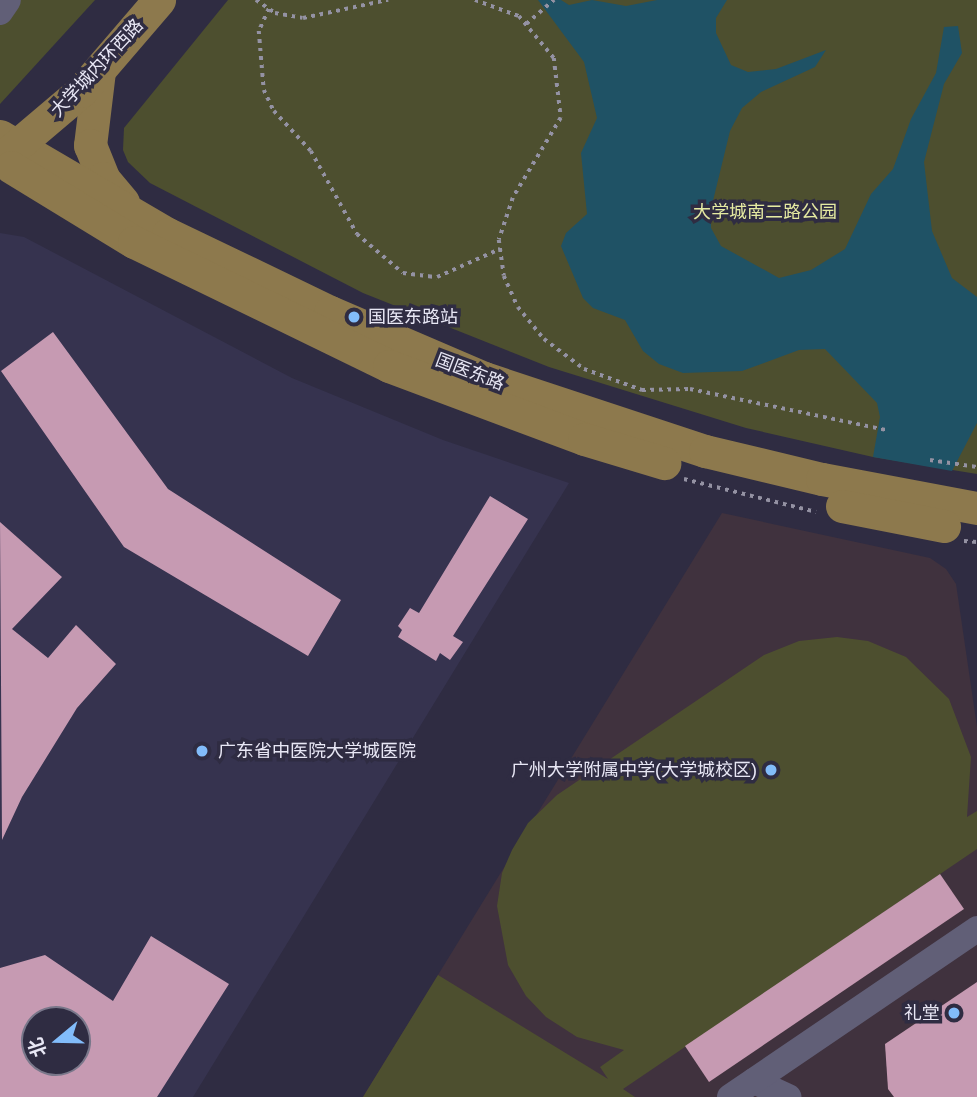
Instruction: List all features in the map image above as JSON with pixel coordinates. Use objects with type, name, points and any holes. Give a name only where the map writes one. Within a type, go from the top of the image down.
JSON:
[{"type":"main road","name":"大学城内环西路","points":[[4,146],[130,0]]},
{"type":"main road","name":"大学城内环西路","points":[[4,146],[99,71],[159,0]]},
{"type":"main road","points":[[99,71],[90,145],[114,194],[143,219]]},
{"type":"main road","name":"国医东路","points":[[4,146],[143,219],[378,334],[576,411],[761,465],[977,508]]},
{"type":"main road","name":"国医东路","points":[[4,146],[195,273],[389,366],[468,398],[584,439],[719,478],[876,513],[977,530]]},
{"type":"street","points":[[0,12],[8,0]]},
{"type":"street","points":[[730,1097],[977,929]]},
{"type":"street","points":[[754,1081],[788,1097]]},
{"type":"path","points":[[256,0],[269,9],[303,18],[388,0]]},
{"type":"path","points":[[475,0],[519,16],[554,58],[561,118],[513,198],[500,249],[504,275],[518,307],[544,339],[584,369],[642,390],[690,389],[887,430]]},
{"type":"path","points":[[526,24],[554,0]]},
{"type":"path","points":[[269,9],[259,31],[264,90],[274,111],[311,151],[357,234],[403,273],[437,276],[500,249]]},
{"type":"path","points":[[930,460],[977,467]]},
{"type":"shaded area","name":"广东省中医院大学城医院","points":[[0,233],[24,237],[292,378],[443,440],[569,483],[193,1097],[0,1097]]},
{"type":"shaded area","name":"广州大学附属中学(大学城校区)","points":[[722,513],[930,558],[946,569],[956,584],[977,727],[977,1097],[363,1097]]},
{"type":"green space","points":[[0,0],[95,0],[0,104]]},
{"type":"green space","name":"大学城南二路公园","points":[[228,0],[977,0],[977,474],[873,457],[746,428],[549,367],[363,293],[150,183],[128,162],[123,150],[124,128]]},
{"type":"green space","points":[[837,637],[868,641],[906,657],[949,699],[971,757],[967,817],[977,811],[977,849],[623,1089],[635,1097],[363,1097],[438,975],[608,1079],[600,1067],[624,1050],[577,1037],[546,1017],[526,996],[508,965],[497,906],[502,873],[512,850],[528,823],[557,795],[764,655],[799,641]]},
{"type":"water","points":[[538,0],[561,0],[569,5],[592,0],[626,6],[657,0],[727,0],[716,18],[716,33],[731,65],[748,72],[776,69],[826,50],[815,67],[761,92],[742,108],[730,131],[711,209],[711,228],[721,246],[779,278],[811,270],[845,249],[871,194],[893,169],[911,119],[936,73],[944,27],[958,26],[962,53],[944,84],[924,162],[932,231],[952,278],[977,297],[977,423],[952,471],[873,457],[880,417],[877,403],[825,349],[799,350],[742,371],[683,373],[659,364],[643,351],[625,320],[593,308],[583,298],[561,246],[566,233],[587,214],[581,153],[597,118],[584,62]]},
{"type":"building","points":[[53,332],[168,489],[341,600],[308,656],[124,547],[1,371]]},
{"type":"building","points":[[490,496],[528,519],[453,636],[463,642],[450,660],[440,653],[436,661],[398,637],[402,630],[398,626],[410,608],[419,613]]},
{"type":"building","points":[[0,522],[62,577],[12,629],[48,658],[76,625],[116,664],[77,708],[22,797],[2,840]]},
{"type":"building","points":[[940,874],[964,909],[709,1082],[685,1046]]},
{"type":"building","points":[[151,936],[229,984],[157,1097],[0,1097],[0,968],[45,955],[113,1001]]},
{"type":"building","name":"礼堂","points":[[977,982],[977,1097],[894,1097],[888,1089],[885,1044]]},
{"type":"place","name":"国医东路站","points":[[354,317]]},
{"type":"place","name":"广东省中医院大学城医院","points":[[202,751]]},
{"type":"place","name":"广州大学附属中学(大学城校区)","points":[[771,770]]},
{"type":"place","name":"礼堂","points":[[954,1013]]}]
